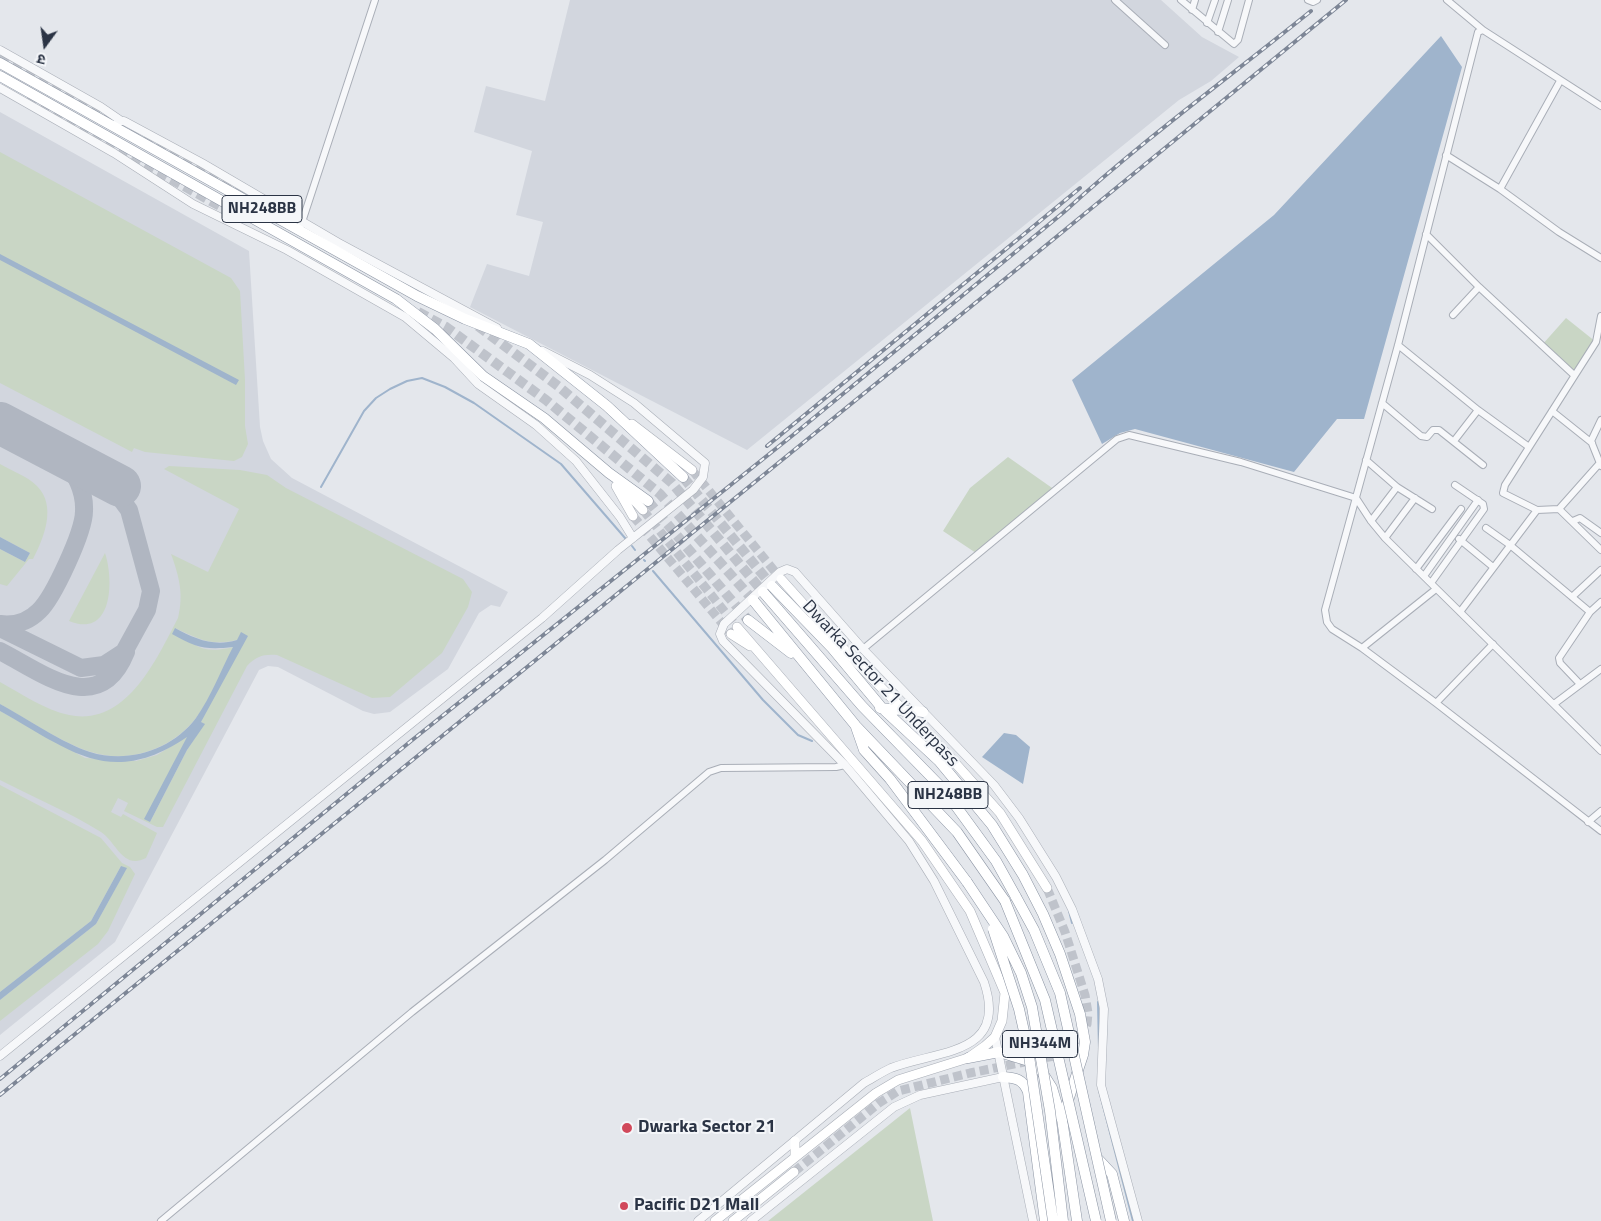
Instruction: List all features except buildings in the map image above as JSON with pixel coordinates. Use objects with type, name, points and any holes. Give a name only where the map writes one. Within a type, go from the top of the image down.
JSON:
[{"type":"highway","name":"NH248BB","points":[[0,63],[117,124],[301,226],[417,296],[465,319],[529,344]]},
{"type":"highway","name":"NH248BB","points":[[0,76],[407,306],[435,329],[483,376],[544,418],[609,473]]},
{"type":"highway","points":[[529,344],[607,406],[682,477]]},
{"type":"highway","points":[[609,473],[646,505]]},
{"type":"highway","points":[[772,586],[832,648],[882,708],[939,761],[992,825],[1023,875],[1043,914],[1060,954],[1080,1014],[1085,1042],[1083,1055],[1062,1120]]},
{"type":"highway","name":"NH248BB","points":[[762,592],[819,654],[862,706],[945,791],[996,861],[1016,897],[1034,930],[1060,993],[1111,1221]]},
{"type":"highway","name":"NH248BB","points":[[753,600],[856,726],[957,832],[1005,901],[1044,1000],[1096,1221]]},
{"type":"highway","points":[[748,620],[806,664]]},
{"type":"highway","points":[[819,654],[832,648]]},
{"type":"highway","points":[[862,706],[923,712]]},
{"type":"highway","name":"NH344M","points":[[856,726],[864,750],[895,786],[968,882],[1002,936],[1024,981],[1034,1016],[1048,1083],[1063,1221]]},
{"type":"highway","points":[[986,911],[1019,1009],[1053,1221]]},
{"type":"highway","points":[[968,1058],[999,1052],[1032,1062],[1048,1083],[1062,1120],[1077,1221]]},
{"type":"highway","points":[[1003,1077],[1018,1078],[1031,1088],[1048,1083]]},
{"type":"highway","points":[[1031,1088],[1036,1158],[1045,1221]]},
{"type":"highway","points":[[1098,1159],[1112,1174],[1124,1221]]},
{"type":"main road","points":[[607,406],[692,470]]},
{"type":"main road","points":[[609,473],[633,516]]},
{"type":"main road","name":"Dwarka Sector 21 Underpass","points":[[781,579],[901,710],[948,755],[1000,814],[1047,888]]},
{"type":"main road","points":[[715,1221],[876,1092],[898,1080],[968,1058],[985,1046],[995,1036],[1004,1011],[1006,993],[970,911],[922,841],[843,747],[758,651],[734,631]]},
{"type":"main road","points":[[795,1141],[795,1157]]},
{"type":"main road","points":[[733,1221],[794,1172]]},
{"type":"street","points":[[301,226],[375,0]]},
{"type":"street","points":[[1115,0],[1165,45]]},
{"type":"street","points":[[1181,0],[1232,44],[1237,42],[1249,0]]},
{"type":"street","points":[[1192,10],[1195,0]]},
{"type":"street","points":[[1207,23],[1215,0]]},
{"type":"street","points":[[1218,32],[1228,0]]},
{"type":"street","points":[[1308,0],[1313,2],[1317,0]]},
{"type":"street","points":[[1447,0],[1483,30],[1601,106]]},
{"type":"street","points":[[1483,30],[1479,30],[1476,35],[1398,345],[1326,603],[1325,618],[1332,629],[1362,648],[1436,703],[1601,831]]},
{"type":"street","points":[[0,50],[101,107],[117,124]]},
{"type":"street","points":[[1500,189],[1560,81]]},
{"type":"street","points":[[0,88],[114,153],[198,207],[293,253],[405,317],[454,358],[478,384],[536,425],[576,461],[620,517],[633,538]]},
{"type":"street","points":[[1446,155],[1500,189],[1559,232],[1601,258]]},
{"type":"street","points":[[1426,234],[1479,287],[1574,376]]},
{"type":"street","points":[[1453,315],[1479,287]]},
{"type":"street","points":[[1601,316],[1598,343],[1574,376],[1504,485],[1502,493],[1537,510],[1558,509],[1573,521],[1601,550]]},
{"type":"street","points":[[0,1056],[534,624],[633,538],[693,490],[702,477],[704,463],[634,403],[590,375],[529,344]]},
{"type":"street","points":[[1398,345],[1478,410],[1529,447]]},
{"type":"street","points":[[1382,403],[1421,436],[1427,437],[1436,429],[1454,441],[1483,466]]},
{"type":"street","points":[[1454,441],[1478,410]]},
{"type":"street","points":[[1552,411],[1592,443]]},
{"type":"street","points":[[1558,509],[1600,465],[1592,443],[1594,432],[1601,420]]},
{"type":"street","points":[[863,649],[1123,436],[1136,436],[1241,462],[1356,498],[1385,538],[1601,751]]},
{"type":"street","points":[[1366,460],[1397,486],[1432,509]]},
{"type":"street","points":[[1430,583],[1484,509],[1483,504],[1455,484]]},
{"type":"street","points":[[1371,521],[1397,486]]},
{"type":"street","points":[[1385,538],[1415,498]]},
{"type":"street","points":[[1424,576],[1478,500]]},
{"type":"street","points":[[1416,569],[1461,508]]},
{"type":"street","points":[[1460,612],[1537,510]]},
{"type":"street","points":[[1573,521],[1580,518],[1601,533]]},
{"type":"street","points":[[1486,528],[1510,545],[1590,612]]},
{"type":"street","points":[[1446,529],[1493,567]]},
{"type":"street","points":[[698,1221],[864,1083],[891,1068],[964,1048],[983,1028],[989,1009],[989,996],[984,982],[921,859],[909,841],[846,765],[723,641],[720,634],[724,624],[780,572],[787,569],[795,572],[863,649],[1008,802],[1046,858],[1072,909],[1098,979],[1104,1009],[1101,1085],[1138,1221]]},
{"type":"street","points":[[1572,597],[1601,570]]},
{"type":"street","points":[[1362,648],[1436,588]]},
{"type":"street","points":[[1579,683],[1559,660],[1590,612],[1601,602]]},
{"type":"street","points":[[1436,703],[1493,644]]},
{"type":"street","points":[[1554,704],[1579,683],[1601,669]]},
{"type":"street","points":[[834,753],[843,747]]},
{"type":"street","points":[[161,1221],[412,1012],[605,860],[710,772],[721,768],[836,768],[846,765]]},
{"type":"street","points":[[1588,822],[1601,810]]},
{"type":"street","points":[[995,1036],[1033,1221]]},
{"type":"street","points":[[751,1221],[894,1107],[920,1095],[1003,1077]]},
{"type":"shaded area","points":[[570,0],[1161,0],[1202,37],[1239,57],[1211,81],[1179,100],[747,450],[470,307],[487,264],[529,276],[543,222],[516,215],[532,151],[474,132],[486,86],[545,101]]},
{"type":"shaded area","points":[[0,112],[249,251],[260,427],[263,441],[271,459],[292,478],[508,592],[500,607],[491,605],[479,613],[448,669],[390,712],[374,714],[363,711],[278,667],[268,666],[259,670],[115,942],[0,1035]]},
{"type":"green space","points":[[0,152],[231,278],[240,291],[245,380],[245,426],[248,444],[242,457],[234,461],[145,452],[134,448],[132,452],[0,383]]},
{"type":"green space","points":[[1566,318],[1596,342],[1574,375],[1542,345]]},
{"type":"green space","points":[[1008,457],[1055,490],[976,553],[943,531],[970,488]]},
{"type":"green space","points":[[0,464],[24,476],[37,486],[43,494],[47,512],[47,522],[33,559],[29,559],[7,586],[0,584],[0,549],[25,562],[30,553],[0,537]]},
{"type":"green space","points":[[169,466],[240,470],[267,475],[286,488],[463,579],[472,592],[468,607],[442,653],[390,697],[372,698],[277,655],[264,655],[254,660],[247,666],[163,827],[157,827],[124,811],[128,803],[118,798],[111,812],[121,817],[123,814],[157,833],[146,858],[132,861],[121,854],[101,832],[64,811],[0,780],[0,711],[85,758],[136,761],[157,755],[188,736],[145,819],[150,822],[187,750],[204,724],[201,722],[233,648],[207,701],[186,729],[162,746],[135,755],[105,755],[91,752],[57,737],[0,704],[0,682],[60,713],[89,716],[108,711],[137,686],[150,669],[178,618],[181,593],[171,554],[208,572],[239,509],[164,469]],"holes":[[[175,628],[212,642],[237,640],[234,647],[215,650],[201,648]]]},
{"type":"green space","points":[[105,553],[108,564],[109,591],[107,604],[102,615],[94,622],[84,624],[69,621]]},
{"type":"green space","points":[[0,785],[101,838],[122,863],[130,867],[135,874],[108,931],[98,944],[0,1021],[0,1000],[96,924],[126,869],[121,866],[91,921],[0,992]]},
{"type":"green space","points":[[910,1108],[933,1221],[768,1221]]},
{"type":"water","points":[[1441,36],[1462,67],[1364,419],[1337,419],[1294,472],[1135,429],[1120,433],[1102,444],[1072,380],[1274,215]]},
{"type":"water","points":[[0,254],[239,380],[236,385],[0,260]]},
{"type":"water","points":[[0,537],[30,553],[25,562],[0,549]]},
{"type":"water","points":[[175,628],[205,641],[220,643],[237,640],[241,632],[248,636],[201,722],[205,724],[187,750],[150,822],[144,819],[187,737],[160,752],[135,760],[112,762],[91,758],[48,739],[0,711],[0,704],[57,737],[90,752],[104,755],[134,755],[162,746],[186,729],[196,718],[233,647],[201,647],[172,634]]},
{"type":"water","points":[[1004,733],[1016,735],[1030,747],[1023,784],[982,757]]},
{"type":"water","points":[[121,866],[127,868],[96,924],[0,1000],[0,992],[91,921]]},
{"type":"waterway","points":[[321,487],[364,411],[376,398],[407,381],[422,378],[445,387],[474,403],[561,464],[625,538]]},
{"type":"waterway","points":[[632,546],[635,550]]},
{"type":"waterway","points":[[653,571],[763,700],[798,735],[812,741]]},
{"type":"waterway","points":[[1069,911],[1072,923]]},
{"type":"waterway","points":[[1098,1002],[1099,1050]]},
{"type":"waterway","points":[[1099,1090],[1133,1221]]},
{"type":"taxiway","points":[[0,624],[21,622],[39,611],[52,593],[67,564],[79,534],[83,521],[83,496],[75,475],[62,456]]},
{"type":"taxiway","points":[[0,628],[81,668],[104,665],[124,652],[147,610],[151,591],[129,510],[107,480]]},
{"type":"taxiway","points":[[0,651],[52,679],[69,685],[86,687],[101,683],[115,672],[126,652]]},
{"type":"runway","points":[[0,423],[120,486]]},
{"type":"tunnel","points":[[0,56],[252,198]]},
{"type":"tunnel","points":[[27,99],[240,217]]},
{"type":"tunnel","points":[[402,282],[438,301]]},
{"type":"tunnel","points":[[418,312],[446,327],[546,400],[660,494],[753,600]]},
{"type":"tunnel","points":[[478,326],[558,386],[672,483],[763,592]]},
{"type":"tunnel","points":[[692,470],[781,579]]},
{"type":"tunnel","points":[[683,477],[772,586]]},
{"type":"tunnel","points":[[648,501],[748,620]]},
{"type":"tunnel","points":[[643,510],[737,627]]},
{"type":"tunnel","points":[[633,516],[731,634]]},
{"type":"tunnel","points":[[794,1172],[879,1103],[898,1091],[970,1073],[1054,1056],[1079,1038],[1087,1024],[1088,1013],[1085,995],[1065,932],[1047,888]]},
{"type":"railway","points":[[0,1095],[1346,0]]},
{"type":"railway","points":[[0,1079],[411,741],[793,435],[1064,212],[1155,134],[1311,11]]},
{"type":"railway","points":[[767,446],[1080,188]]},
{"type":"place","name":"Dwarka Sector 21","points":[[627,1128]]},
{"type":"place","name":"Pacific D21 Mall","points":[[624,1206]]}]
